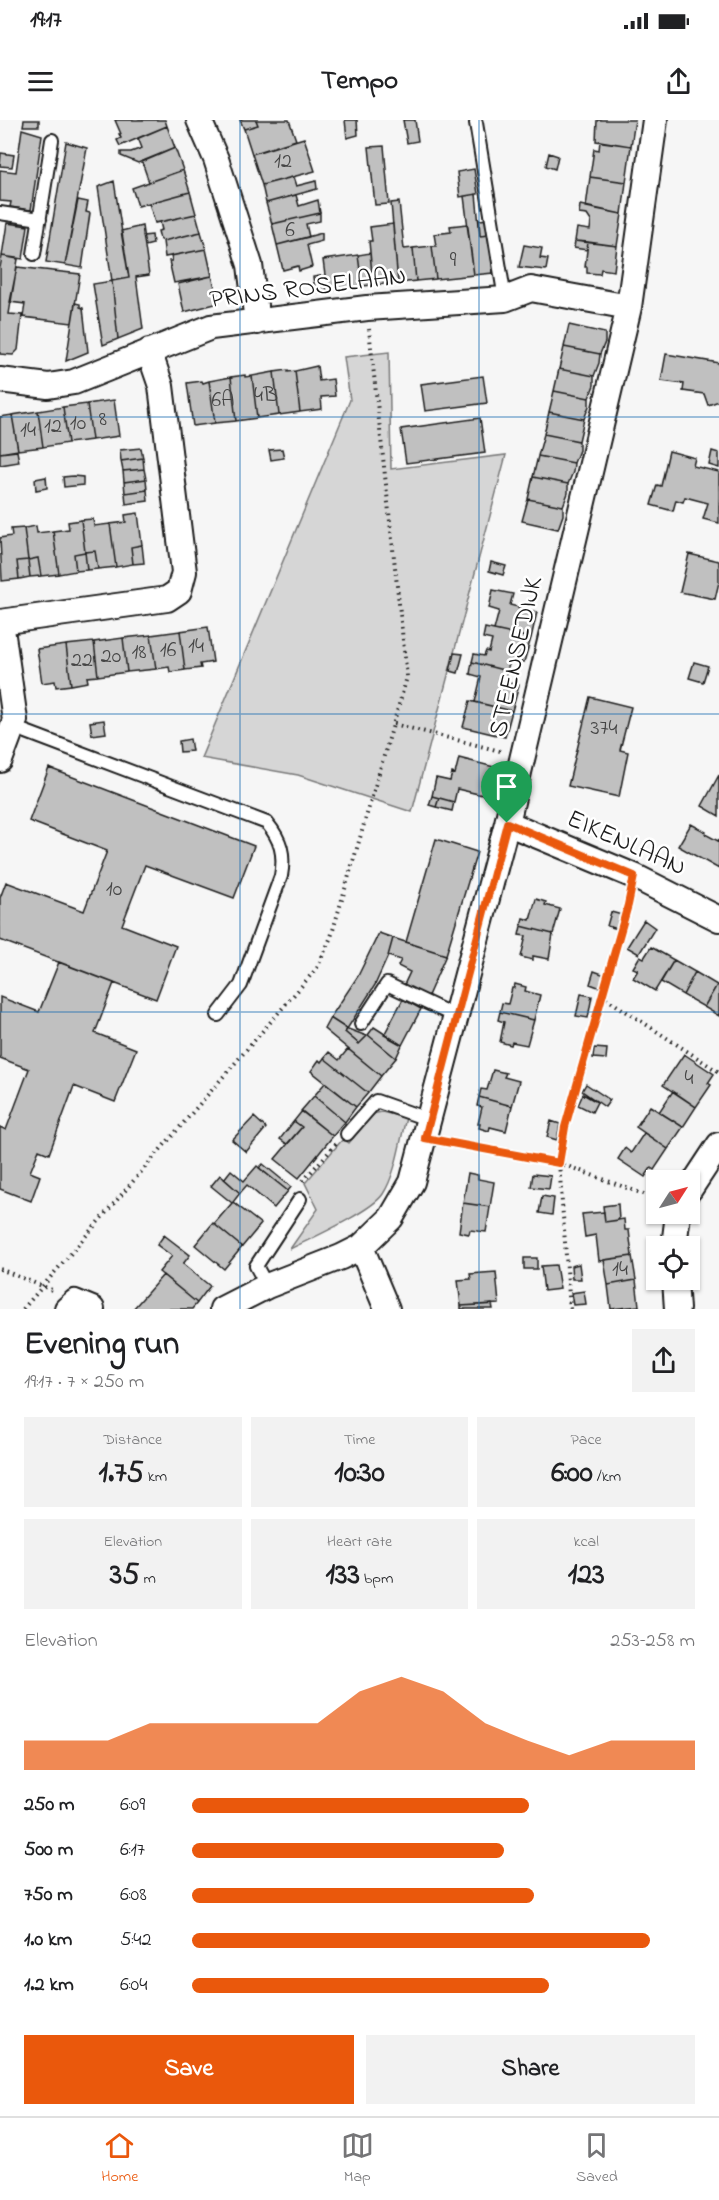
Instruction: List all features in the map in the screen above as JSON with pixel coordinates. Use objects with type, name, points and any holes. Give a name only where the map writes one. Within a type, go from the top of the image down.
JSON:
[{"type":"street","points":[[199,120],[216,159],[250,265],[256,322]]},
{"type":"street","name":"STEENSEDIJK","points":[[222,1309],[267,1286],[361,1247],[391,1218],[412,1182],[428,1129],[507,823],[629,307],[655,120]]},
{"type":"street","name":"PRINS ROSELAAN","points":[[0,380],[48,386],[74,382],[211,327],[367,308],[505,299],[531,289],[629,307]]},
{"type":"street","points":[[0,760],[15,720],[0,622],[167,598],[179,591],[184,572],[160,386],[149,351]]},
{"type":"street","name":"EIKENLAAN","points":[[507,823],[634,876],[719,919]]},
{"type":"street","points":[[700,1174],[719,1145]]},
{"type":"street","points":[[361,1247],[387,1309]]},
{"type":"street","points":[[676,1290],[677,1309]]},
{"type":"lane","points":[[476,123],[505,299]]},
{"type":"lane","points":[[34,254],[52,140]]},
{"type":"lane","points":[[0,213],[40,219]]},
{"type":"lane","points":[[13,727],[267,823],[276,834],[282,847],[284,861],[280,876],[241,985],[219,1016]]},
{"type":"lane","points":[[361,1024],[387,984],[457,1017]]},
{"type":"lane","points":[[347,1134],[376,1101],[428,1129]]},
{"type":"lane","points":[[267,1286],[256,1266],[300,1199]]},
{"type":"path","points":[[394,724],[523,757]]},
{"type":"path","points":[[570,1309],[559,1163],[565,1127],[628,905],[634,876]]},
{"type":"path","points":[[601,995],[719,1072]]},
{"type":"path","points":[[428,1129],[559,1163],[646,1195]]},
{"type":"path","points":[[300,1199],[303,1181],[347,1134]]},
{"type":"path","points":[[0,1269],[44,1285],[78,1307]]},
{"type":"shaded area","points":[[389,352],[391,469],[506,455],[412,812],[298,775],[201,758],[350,400],[344,357]]},
{"type":"shaded area","points":[[382,1112],[406,1118],[394,1167],[383,1194],[377,1201],[354,1216],[290,1249],[318,1209],[305,1183],[343,1139],[349,1143],[372,1114]]},
{"type":"building","points":[[24,120],[39,120],[39,126],[23,126]]},
{"type":"building","points":[[115,120],[165,120],[167,126],[120,146],[117,140],[121,138],[119,134],[121,134]]},
{"type":"building","points":[[240,120],[256,120],[258,125],[244,129]]},
{"type":"building","points":[[256,120],[289,120],[296,140],[252,154],[244,129],[258,125]]},
{"type":"building","points":[[345,120],[357,120],[358,135],[347,138]]},
{"type":"building","points":[[403,120],[415,120],[418,141],[407,143]]},
{"type":"building","points":[[597,120],[635,120],[631,146],[596,141]]},
{"type":"building","points":[[167,126],[175,148],[138,163],[121,156],[121,152],[131,152],[142,148],[138,138]]},
{"type":"building","points":[[22,129],[42,135],[31,210],[10,207],[11,202],[0,201],[0,170],[16,172]]},
{"type":"building","points":[[304,138],[315,171],[262,185],[252,154]]},
{"type":"building","points":[[600,141],[631,146],[626,182],[590,177],[594,149],[599,150]]},
{"type":"building","points":[[66,142],[87,148],[65,265],[46,262]]},
{"type":"building","points":[[384,146],[389,204],[375,205],[369,147]]},
{"type":"building","points":[[175,148],[183,170],[149,182],[142,162]]},
{"type":"building","points":[[1,153],[14,155],[12,167],[0,166]]},
{"type":"building","points":[[549,153],[558,156],[555,169],[546,166]]},
{"type":"building","points":[[474,169],[478,194],[460,197],[457,172]]},
{"type":"building","points":[[183,170],[190,192],[138,206],[132,188]]},
{"type":"building","points":[[293,177],[296,186],[316,181],[317,189],[266,203],[262,185]]},
{"type":"building","points":[[590,177],[626,182],[622,214],[586,207]]},
{"type":"building","points":[[114,181],[129,278],[112,281],[98,187]]},
{"type":"building","points":[[190,192],[196,214],[155,223],[149,203]]},
{"type":"building","points":[[476,194],[480,236],[489,235],[493,273],[474,275],[464,196]]},
{"type":"building","points":[[296,195],[299,206],[318,200],[320,213],[272,224],[266,203]]},
{"type":"building","points":[[78,200],[88,202],[86,212],[90,213],[82,268],[65,265]]},
{"type":"building","points":[[399,202],[404,249],[413,248],[416,281],[398,283],[391,203]]},
{"type":"building","points":[[580,205],[622,214],[617,246],[575,241],[577,228],[590,230],[591,221],[587,215],[579,214]]},
{"type":"building","points":[[320,213],[320,221],[306,224],[309,237],[277,245],[272,224]]},
{"type":"building","points":[[196,214],[201,232],[163,241],[160,239],[158,231],[162,230],[160,222]]},
{"type":"building","points":[[490,219],[489,235],[480,236],[479,220]]},
{"type":"building","points":[[7,223],[28,226],[23,259],[2,256]]},
{"type":"building","points":[[393,224],[398,283],[373,285],[370,227]]},
{"type":"building","points":[[467,224],[474,275],[436,279],[432,246],[436,246],[434,234],[451,232],[450,226]]},
{"type":"building","points":[[142,226],[149,275],[136,277],[143,329],[118,339],[112,281],[129,278],[121,231]]},
{"type":"building","points":[[201,232],[206,249],[165,257],[163,241]]},
{"type":"building","points":[[322,233],[322,241],[307,245],[312,267],[299,271],[298,266],[283,270],[277,245]]},
{"type":"building","points":[[152,235],[153,244],[145,246],[143,236]]},
{"type":"building","points":[[575,241],[588,242],[587,250],[574,248]]},
{"type":"building","points":[[588,242],[617,246],[614,271],[601,269],[600,274],[587,273],[587,267],[585,267]]},
{"type":"building","points":[[524,245],[542,248],[540,258],[548,259],[546,270],[519,267]]},
{"type":"building","points":[[432,246],[436,279],[416,281],[413,248]]},
{"type":"building","points":[[206,249],[212,276],[174,283],[169,261],[172,261],[171,256]]},
{"type":"building","points":[[370,253],[373,285],[362,286],[358,255]]},
{"type":"building","points":[[358,255],[362,286],[327,291],[323,260]]},
{"type":"building","points":[[2,256],[18,259],[9,314],[22,315],[18,350],[13,355],[0,354]]},
{"type":"building","points":[[17,267],[80,274],[72,323],[23,317],[25,304],[10,302]]},
{"type":"building","points":[[325,275],[327,291],[315,292],[313,277]]},
{"type":"building","points":[[212,276],[219,303],[184,312],[178,284]]},
{"type":"building","points":[[112,281],[118,339],[103,345],[93,284]]},
{"type":"building","points":[[75,303],[80,304],[83,308],[88,352],[66,361]]},
{"type":"building","points":[[569,325],[605,333],[605,342],[600,354],[564,347]]},
{"type":"building","points":[[564,347],[600,354],[594,376],[559,369]]},
{"type":"building","points":[[666,354],[719,363],[719,401],[708,405],[704,394],[683,391],[684,384],[661,381]]},
{"type":"building","points":[[317,366],[319,381],[333,379],[335,396],[321,397],[322,409],[300,412],[295,371]]},
{"type":"building","points":[[559,369],[594,376],[594,385],[589,398],[554,391]]},
{"type":"building","points":[[288,370],[288,372],[295,371],[300,412],[279,415],[274,372]]},
{"type":"building","points":[[274,372],[279,415],[257,418],[252,376]]},
{"type":"building","points":[[245,375],[245,377],[252,376],[257,418],[236,421],[231,377]]},
{"type":"building","points":[[483,376],[487,403],[425,411],[421,384]]},
{"type":"building","points":[[231,377],[236,421],[215,423],[209,381]]},
{"type":"building","points":[[202,381],[203,383],[209,381],[215,423],[193,426],[187,383]]},
{"type":"building","points":[[554,391],[589,398],[589,406],[584,419],[549,412]]},
{"type":"building","points":[[114,400],[119,436],[92,440],[87,404]]},
{"type":"building","points":[[87,404],[92,440],[68,443],[63,407]]},
{"type":"building","points":[[63,407],[68,443],[43,447],[38,411]]},
{"type":"building","points":[[38,411],[43,447],[18,450],[12,415]]},
{"type":"building","points":[[549,412],[584,419],[579,441],[544,434]]},
{"type":"building","points":[[12,415],[18,450],[0,453],[0,417]]},
{"type":"building","points":[[480,418],[485,453],[406,463],[401,429]]},
{"type":"building","points":[[544,434],[579,441],[579,450],[574,463],[538,456]]},
{"type":"building","points":[[141,448],[143,458],[121,461],[120,450]]},
{"type":"building","points":[[282,449],[284,458],[271,460],[269,450]]},
{"type":"building","points":[[17,451],[19,462],[0,465],[0,453]]},
{"type":"building","points":[[669,451],[695,458],[693,466],[719,472],[719,523],[703,519],[708,503],[685,497],[683,502],[676,500],[673,511],[651,505],[657,485],[661,486]]},
{"type":"building","points":[[712,451],[719,453],[719,468],[709,465]]},
{"type":"building","points":[[538,456],[574,463],[568,484],[533,477]]},
{"type":"building","points":[[143,458],[144,469],[123,471],[121,461]]},
{"type":"building","points":[[144,469],[146,479],[124,482],[123,471]]},
{"type":"building","points":[[46,477],[47,488],[36,490],[35,479]]},
{"type":"building","points":[[63,477],[83,477],[83,485],[64,487]]},
{"type":"building","points":[[533,477],[568,484],[568,493],[563,506],[528,499]]},
{"type":"building","points":[[146,479],[147,490],[125,493],[124,482]]},
{"type":"building","points":[[147,490],[148,501],[126,504],[125,493]]},
{"type":"building","points":[[528,499],[563,506],[563,515],[558,529],[522,521]]},
{"type":"building","points":[[138,513],[142,545],[131,547],[133,564],[116,567],[110,524],[126,522],[125,515]]},
{"type":"building","points":[[93,519],[94,526],[110,524],[116,567],[98,569],[95,551],[85,552],[81,520]]},
{"type":"building","points":[[81,520],[85,552],[74,554],[76,571],[59,574],[53,531],[69,529],[68,522]]},
{"type":"building","points":[[36,526],[37,533],[53,531],[59,574],[41,576],[38,558],[28,560],[24,528]]},
{"type":"building","points":[[24,528],[28,560],[17,561],[19,579],[2,581],[0,538],[12,536],[11,529]]},
{"type":"building","points":[[142,545],[144,563],[133,564],[131,547]]},
{"type":"building","points":[[95,551],[98,569],[87,570],[85,552]]},
{"type":"building","points":[[85,552],[87,570],[76,571],[74,554]]},
{"type":"building","points":[[689,554],[719,561],[719,582],[715,599],[680,592]]},
{"type":"building","points":[[38,558],[41,576],[30,577],[28,560]]},
{"type":"building","points":[[28,560],[30,577],[19,579],[17,561]]},
{"type":"building","points":[[491,562],[506,566],[503,575],[489,571]]},
{"type":"building","points":[[493,590],[513,594],[510,605],[537,612],[531,638],[494,630],[499,611],[489,608]]},
{"type":"building","points":[[208,627],[213,662],[200,664],[201,668],[185,670],[180,631]]},
{"type":"building","points":[[485,628],[531,638],[524,662],[510,661],[507,671],[472,662],[474,654],[484,656],[486,651],[489,652],[492,640],[483,638]]},
{"type":"building","points":[[180,631],[185,670],[170,672],[169,667],[156,669],[151,635]]},
{"type":"building","points":[[151,635],[156,669],[127,672],[123,638]]},
{"type":"building","points":[[123,638],[127,672],[98,676],[94,642]]},
{"type":"building","points":[[94,642],[98,676],[87,677],[88,682],[71,685],[66,645]]},
{"type":"building","points":[[66,645],[71,685],[56,687],[55,681],[42,683],[37,649]]},
{"type":"building","points":[[454,653],[463,654],[458,673],[450,671]]},
{"type":"building","points":[[472,662],[507,671],[505,682],[519,685],[512,711],[475,702],[481,677],[470,674]]},
{"type":"building","points":[[694,662],[708,666],[703,682],[689,678]]},
{"type":"building","points":[[590,697],[631,707],[620,750],[628,752],[619,797],[568,786]]},
{"type":"building","points":[[470,701],[512,711],[505,737],[463,727]]},
{"type":"building","points":[[104,720],[106,733],[92,735],[90,722]]},
{"type":"building","points":[[190,739],[192,751],[180,752],[179,741]]},
{"type":"building","points":[[459,758],[498,768],[491,797],[457,789],[454,802],[432,796],[436,778],[450,781],[452,773],[455,774]]},
{"type":"building","points":[[49,768],[254,846],[234,898],[145,865],[122,925],[176,946],[156,999],[0,940],[0,898],[6,882],[84,911],[107,851],[29,821]]},
{"type":"building","points":[[719,775],[719,816],[702,806]]},
{"type":"building","points":[[432,796],[439,798],[436,807],[429,805]]},
{"type":"building","points":[[439,798],[454,802],[452,811],[436,807]]},
{"type":"building","points":[[691,824],[718,841],[719,839],[719,869],[678,846]]},
{"type":"building","points":[[436,839],[477,852],[446,955],[406,942]]},
{"type":"building","points":[[536,899],[546,902],[545,905],[560,909],[553,934],[521,926],[523,918],[530,920]]},
{"type":"building","points":[[611,912],[622,915],[618,929],[607,926]]},
{"type":"building","points":[[644,920],[655,928],[639,954],[627,947]]},
{"type":"building","points":[[521,926],[553,934],[549,959],[533,956],[533,960],[521,957],[526,936],[519,935]]},
{"type":"building","points":[[379,933],[393,938],[388,956],[375,985],[347,1029],[330,1018],[358,976]]},
{"type":"building","points":[[393,938],[446,955],[427,998],[403,987],[410,972],[398,966],[401,960],[388,956]]},
{"type":"building","points":[[651,947],[674,960],[655,991],[633,978],[638,970],[633,968],[640,956],[644,958]]},
{"type":"building","points":[[674,960],[695,972],[683,995],[661,982]]},
{"type":"building","points":[[59,962],[114,983],[95,1033],[136,1049],[115,1102],[74,1086],[49,1154],[39,1150],[30,1172],[40,1176],[31,1201],[0,1189],[0,1127],[6,1130],[29,1069],[0,1058],[0,997],[39,1012]]},
{"type":"building","points":[[594,971],[605,975],[601,988],[590,984]]},
{"type":"building","points":[[695,972],[717,985],[704,1007],[683,995]]},
{"type":"building","points":[[515,984],[526,987],[525,991],[540,995],[534,1020],[500,1012],[502,1003],[508,1004]]},
{"type":"building","points":[[717,985],[719,986],[719,1016],[704,1007]]},
{"type":"building","points":[[581,994],[592,996],[588,1018],[576,1016]]},
{"type":"building","points":[[403,999],[421,1009],[402,1045],[384,1035]]},
{"type":"building","points":[[500,1012],[534,1020],[527,1045],[500,1042],[504,1022],[498,1020]]},
{"type":"building","points":[[330,1018],[347,1029],[345,1032],[359,1044],[368,1035],[396,1058],[381,1076],[324,1029]]},
{"type":"building","points":[[374,1027],[402,1045],[396,1058],[368,1035]]},
{"type":"building","points":[[348,1029],[367,1036],[359,1044],[345,1032]]},
{"type":"building","points":[[594,1048],[607,1049],[606,1059],[593,1058]]},
{"type":"building","points":[[348,1049],[381,1076],[368,1093],[324,1058],[329,1052],[339,1060]]},
{"type":"building","points":[[684,1054],[714,1074],[708,1083],[711,1085],[696,1107],[663,1085]]},
{"type":"building","points":[[324,1058],[368,1093],[356,1107],[311,1071],[319,1060],[321,1062]]},
{"type":"building","points":[[493,1070],[506,1073],[504,1077],[519,1081],[512,1106],[479,1097],[481,1089],[487,1090]]},
{"type":"building","points":[[325,1083],[356,1107],[345,1122],[314,1096]]},
{"type":"building","points":[[586,1084],[610,1100],[605,1107],[582,1091]]},
{"type":"building","points":[[673,1091],[696,1107],[683,1127],[659,1112]]},
{"type":"building","points":[[583,1094],[597,1102],[592,1112],[578,1105]]},
{"type":"building","points":[[314,1096],[345,1122],[333,1136],[301,1111]]},
{"type":"building","points":[[479,1097],[512,1106],[506,1131],[490,1127],[489,1131],[479,1128],[482,1107],[477,1106]]},
{"type":"building","points":[[650,1106],[683,1127],[668,1149],[636,1127]]},
{"type":"building","points":[[302,1111],[333,1136],[299,1178],[275,1159],[302,1127],[294,1121]]},
{"type":"building","points":[[254,1117],[266,1128],[246,1152],[232,1140]]},
{"type":"building","points":[[294,1121],[302,1127],[287,1144],[280,1139]]},
{"type":"building","points":[[551,1121],[560,1124],[557,1140],[547,1137]]},
{"type":"building","points":[[644,1133],[668,1149],[654,1170],[651,1168],[646,1170],[645,1177],[618,1159],[625,1148],[631,1153]]},
{"type":"building","points":[[263,1164],[291,1187],[288,1191],[259,1168]]},
{"type":"building","points":[[257,1166],[288,1191],[274,1208],[247,1185],[240,1193],[224,1179],[231,1170],[244,1181]]},
{"type":"building","points":[[468,1173],[478,1175],[478,1179],[494,1182],[490,1207],[463,1203]]},
{"type":"building","points":[[533,1174],[551,1176],[549,1189],[531,1187]]},
{"type":"building","points":[[220,1175],[240,1193],[233,1202],[261,1224],[242,1247],[214,1224],[232,1203],[211,1186]]},
{"type":"building","points":[[542,1196],[554,1198],[552,1215],[539,1213]]},
{"type":"building","points":[[463,1203],[490,1207],[486,1232],[470,1230],[469,1234],[459,1232]]},
{"type":"building","points":[[618,1204],[619,1220],[605,1222],[603,1206]]},
{"type":"building","points":[[604,1212],[605,1222],[624,1219],[625,1230],[629,1230],[632,1256],[599,1261],[596,1235],[585,1237],[582,1214]]},
{"type":"building","points":[[213,1223],[242,1247],[224,1269],[195,1245]]},
{"type":"building","points":[[164,1235],[190,1255],[183,1264],[210,1286],[197,1303],[159,1272],[172,1256],[157,1245]]},
{"type":"building","points":[[632,1256],[636,1280],[608,1285],[604,1260]]},
{"type":"building","points":[[524,1258],[537,1258],[537,1269],[524,1269]]},
{"type":"building","points":[[579,1264],[581,1279],[572,1279],[571,1266]]},
{"type":"building","points":[[556,1265],[560,1289],[544,1291],[541,1266]]},
{"type":"building","points":[[496,1272],[499,1304],[461,1306],[458,1280],[471,1279],[470,1274]]},
{"type":"building","points":[[163,1275],[197,1303],[192,1309],[133,1309]]},
{"type":"building","points":[[636,1280],[639,1306],[611,1309],[608,1285]]},
{"type":"building","points":[[584,1291],[586,1304],[573,1305],[571,1293]]},
{"type":"building","points":[[492,1304],[493,1309],[461,1309],[461,1306]]},
{"type":"building","points":[[639,1306],[640,1309],[616,1309]]},
{"type":"route","points":[[507,823],[634,876],[628,905],[565,1127],[559,1163],[425,1138],[507,823]]}]
